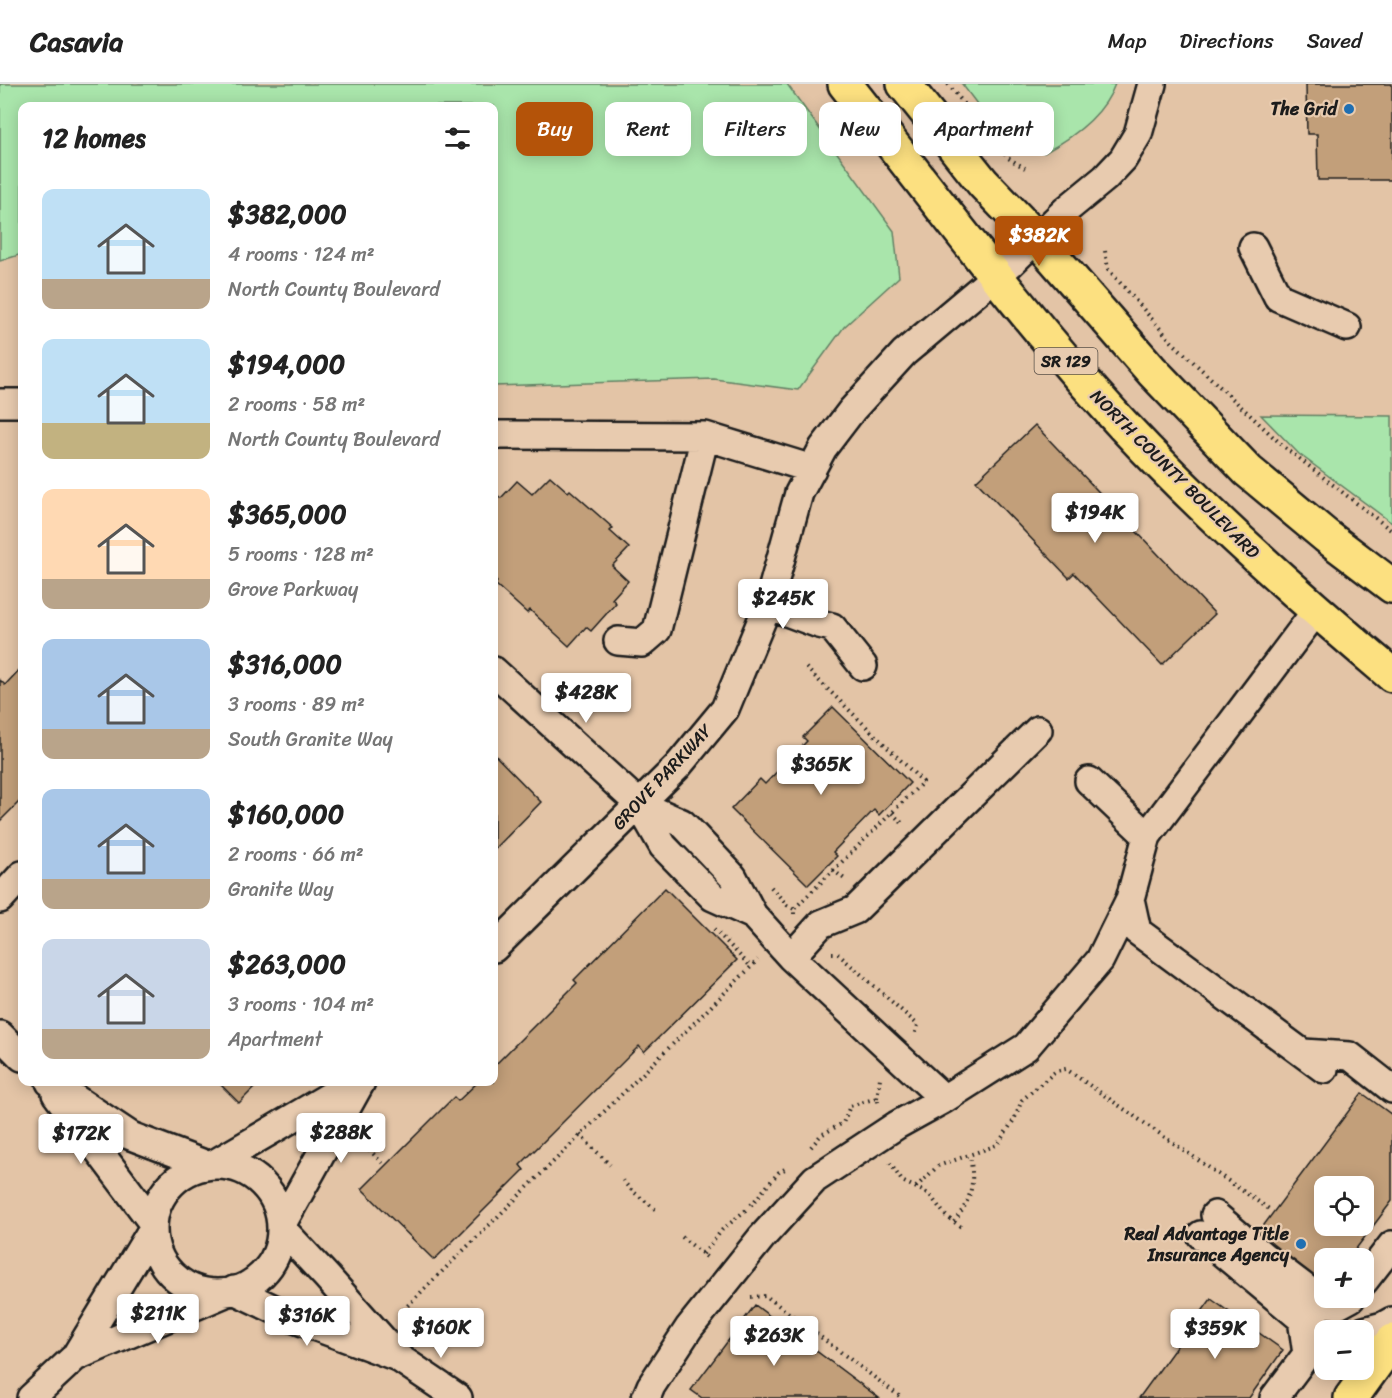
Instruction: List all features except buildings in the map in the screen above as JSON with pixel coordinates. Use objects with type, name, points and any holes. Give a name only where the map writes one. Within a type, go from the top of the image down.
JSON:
[{"type":"main road","name":"NORTH COUNTY BOULEVARD","points":[[845,84],[1003,270],[1041,333],[1124,425],[1221,524],[1316,611],[1392,675]]},
{"type":"main road","name":"SR 129","points":[[904,84],[983,183],[1036,238],[1152,371],[1248,471],[1326,536],[1392,586]]},
{"type":"main road","points":[[1352,1398],[1392,1341]]},
{"type":"street","name":"GROVE PARKWAY","points":[[498,944],[677,767],[726,709],[768,605],[799,493],[823,448],[852,410],[904,353],[1003,270],[1123,159],[1138,134],[1152,84]]},
{"type":"street","points":[[1253,247],[1278,297],[1347,327]]},
{"type":"street","points":[[0,403],[18,403]]},
{"type":"street","points":[[498,435],[705,436],[812,469]]},
{"type":"street","points":[[618,641],[642,643],[657,630],[705,436]]},
{"type":"street","points":[[768,605],[832,627],[863,666]]},
{"type":"street","points":[[646,1398],[651,1386],[689,1328],[762,1237],[815,1179],[897,1125],[944,1100],[1026,1047],[1100,960],[1130,899],[1147,836],[1316,611]]},
{"type":"street","points":[[498,675],[639,804],[682,823],[734,877],[753,915],[791,957],[944,1100]]},
{"type":"street","points":[[791,957],[821,924],[855,910],[1038,730]]},
{"type":"street","points":[[1089,781],[1147,836]]},
{"type":"street","points":[[0,899],[18,880]]},
{"type":"street","points":[[1130,899],[1137,930],[1314,1061],[1350,1056],[1392,1089]]},
{"type":"street","points":[[0,1035],[18,1053]]},
{"type":"street","points":[[51,1086],[152,1226],[156,1252],[171,1275],[190,1288],[212,1293],[229,1292],[399,1358],[458,1398]]},
{"type":"street","points":[[54,1086],[131,1136],[211,1164],[243,1169],[262,1182],[277,1202],[282,1227],[279,1248],[269,1268],[246,1287],[229,1292],[75,1357]]},
{"type":"street","points":[[34,1397],[75,1357],[152,1226],[158,1202],[171,1183],[192,1169],[211,1164],[347,1086]]},
{"type":"street","points":[[282,1227],[359,1086]]},
{"type":"street","points":[[1274,1398],[1307,1354],[1313,1325],[1208,1225],[1263,1256],[1314,1295]]},
{"type":"street","points":[[282,1227],[399,1358]]},
{"type":"street","points":[[1374,1268],[1392,1245]]},
{"type":"street","points":[[1374,1328],[1392,1321]]},
{"type":"path","points":[[948,84],[1008,158],[1025,168]]},
{"type":"path","points":[[1105,252],[1108,269],[1172,342],[1282,445],[1392,531]]},
{"type":"path","points":[[794,921],[794,909],[923,782],[804,666]]},
{"type":"path","points":[[830,953],[837,953],[918,1025],[914,1037]]},
{"type":"path","points":[[399,1314],[760,958]]},
{"type":"path","points":[[916,1187],[938,1166],[997,1145],[1014,1120],[1022,1100],[1056,1071],[1066,1070],[1269,1209]]},
{"type":"path","points":[[877,1098],[883,1072]]},
{"type":"path","points":[[580,1136],[610,1165]]},
{"type":"path","points":[[365,1145],[382,1163]]},
{"type":"path","points":[[954,1222],[968,1203],[974,1175],[970,1155]]},
{"type":"path","points":[[890,1163],[902,1180],[929,1194],[946,1216],[964,1229]]},
{"type":"path","points":[[623,1180],[627,1187],[657,1211]]},
{"type":"path","points":[[682,1237],[715,1263]]},
{"type":"path","points":[[746,1303],[753,1296],[766,1296],[902,1398]]},
{"type":"green space","points":[[0,84],[787,84],[800,102],[703,102],[703,156],[807,156],[807,111],[819,128],[819,156],[839,156],[894,231],[899,277],[844,327],[798,390],[714,379],[498,386],[498,102],[18,102],[18,255],[0,261]]},
{"type":"green space","points":[[962,84],[1115,84],[1095,116],[1076,133],[1054,147],[1054,102],[976,102]]},
{"type":"green space","points":[[1261,415],[1392,416],[1392,523],[1299,454]]},
{"type":"place","name":"The Grid","points":[[1349,109]]},
{"type":"place","name":"Real Advantage Title Insurance Agency","points":[[1301,1244]]}]
